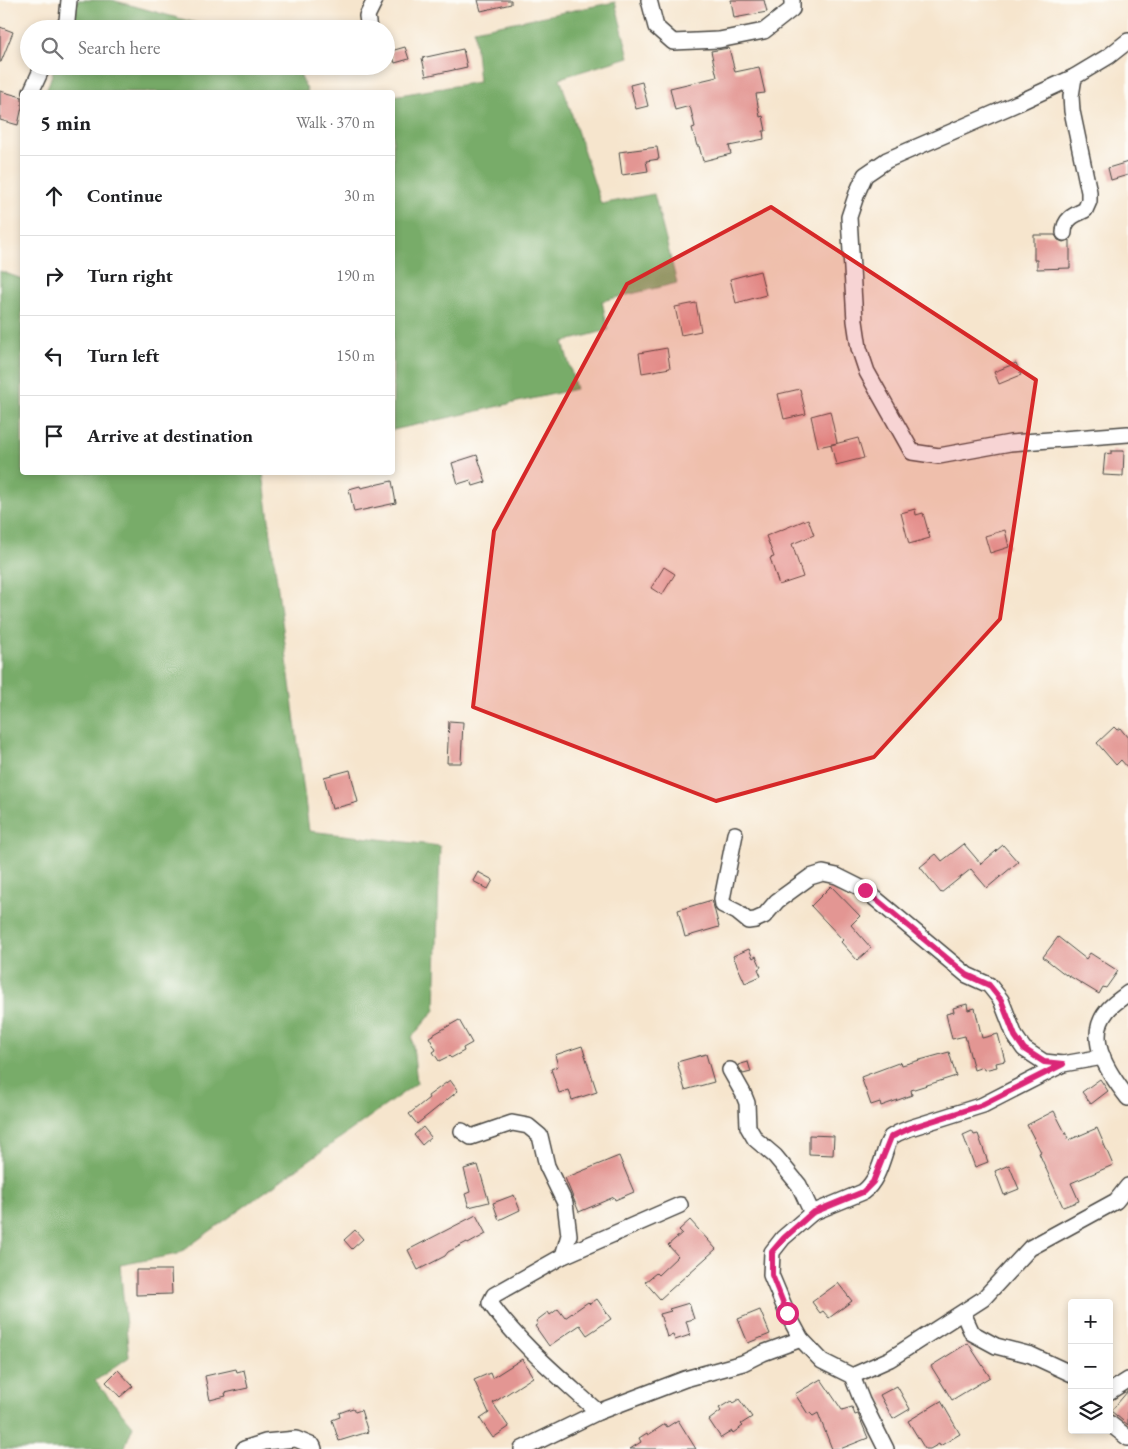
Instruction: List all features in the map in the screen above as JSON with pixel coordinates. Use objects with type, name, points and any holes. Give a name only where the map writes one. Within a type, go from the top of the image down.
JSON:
[{"type":"street","points":[[67,20],[69,0]]},
{"type":"street","points":[[368,20],[367,16],[375,0]]},
{"type":"street","points":[[648,0],[656,27],[673,42],[719,40],[764,31],[792,9],[792,0]]},
{"type":"street","points":[[1128,41],[1109,56],[1074,77],[887,160],[865,175],[849,217],[854,321],[859,348],[867,372],[912,452],[939,456],[1010,443],[1128,434]]},
{"type":"street","points":[[32,90],[39,75]]},
{"type":"street","points":[[1064,233],[1064,226],[1071,216],[1085,210],[1089,201],[1089,192],[1072,111],[1071,96],[1074,77]]},
{"type":"street","points":[[735,834],[722,899],[724,905],[748,921],[764,916],[777,901],[810,877],[823,872],[837,876],[865,890],[967,975],[989,985],[1001,1000],[1015,1036],[1024,1049],[1044,1062],[1063,1064],[1103,1058]]},
{"type":"street","points":[[1128,993],[1107,1011],[1097,1029],[1098,1045],[1103,1058],[1115,1082],[1128,1098]]},
{"type":"street","points":[[886,1449],[852,1376],[822,1361],[801,1339],[787,1313],[772,1275],[772,1252],[784,1238],[812,1213],[869,1188],[891,1137],[910,1128],[982,1105],[1063,1064]]},
{"type":"street","points":[[730,1070],[747,1104],[748,1127],[756,1139],[775,1156],[799,1185],[812,1213]]},
{"type":"street","points":[[462,1131],[471,1137],[512,1123],[528,1126],[540,1136],[547,1166],[565,1203],[570,1235],[563,1256]]},
{"type":"street","points":[[852,1376],[890,1359],[983,1300],[1030,1248],[1116,1201],[1128,1186]]},
{"type":"street","points":[[598,1412],[540,1359],[490,1303],[494,1295],[563,1256],[680,1205]]},
{"type":"street","points":[[963,1313],[972,1334],[996,1346],[1031,1355],[1068,1372]]},
{"type":"street","points":[[522,1449],[598,1412],[685,1379],[743,1363],[763,1353],[801,1339]]},
{"type":"street","points":[[1113,1426],[1128,1438]]},
{"type":"street","points":[[244,1449],[265,1442],[296,1439],[313,1446],[314,1449]]},
{"type":"highlighted area","points":[[771,207],[1036,380],[1000,619],[874,757],[716,801],[473,707],[494,531],[627,284]]},
{"type":"green space","points":[[77,0],[112,0],[185,20],[70,20]]},
{"type":"green space","points":[[615,2],[629,57],[560,78],[601,204],[654,194],[677,283],[602,301],[608,330],[563,342],[576,389],[395,430],[395,96],[479,82],[474,30]]},
{"type":"green space","points":[[52,75],[300,75],[307,90],[47,90]]},
{"type":"green space","points":[[0,271],[20,278],[20,475],[263,475],[309,831],[440,846],[435,1010],[412,1037],[417,1083],[178,1254],[120,1265],[129,1357],[95,1381],[133,1426],[124,1449],[0,1449]]},
{"type":"building","points":[[478,0],[511,0],[511,4],[481,11]]},
{"type":"building","points":[[731,0],[764,0],[767,12],[734,18]]},
{"type":"building","points":[[0,27],[13,32],[1,62],[0,62]]},
{"type":"building","points":[[405,47],[409,59],[395,63],[395,50]]},
{"type":"building","points":[[729,48],[735,72],[759,67],[765,93],[756,94],[760,117],[763,116],[766,131],[763,131],[764,139],[729,146],[731,154],[703,161],[692,128],[695,127],[690,106],[675,110],[670,88],[717,77],[711,51]]},
{"type":"building","points":[[463,49],[467,67],[426,76],[422,58]]},
{"type":"building","points":[[642,82],[648,106],[636,109],[630,85]]},
{"type":"building","points":[[0,91],[20,96],[18,125],[0,120]]},
{"type":"building","points":[[657,147],[659,159],[646,161],[648,171],[622,175],[619,152]]},
{"type":"building","points":[[1128,162],[1128,175],[1111,180],[1108,168]]},
{"type":"building","points":[[1034,235],[1055,235],[1058,240],[1063,242],[1070,240],[1070,268],[1037,269],[1037,260],[1034,260]]},
{"type":"building","points":[[760,271],[766,295],[736,303],[730,279]]},
{"type":"building","points":[[696,303],[701,331],[681,335],[675,307]]},
{"type":"building","points":[[667,348],[670,368],[642,373],[639,353]]},
{"type":"building","points":[[1016,363],[1021,375],[999,384],[994,372]]},
{"type":"building","points":[[800,389],[806,414],[784,419],[778,394]]},
{"type":"building","points":[[830,411],[837,443],[818,447],[811,416]]},
{"type":"building","points":[[858,438],[864,458],[836,465],[831,445]]},
{"type":"building","points":[[1111,451],[1124,451],[1123,476],[1103,475],[1105,453],[1111,454]]},
{"type":"building","points":[[477,455],[486,482],[473,486],[471,480],[458,484],[452,463]]},
{"type":"building","points":[[392,481],[396,503],[354,512],[349,489]]},
{"type":"building","points":[[915,509],[916,515],[923,513],[930,538],[909,544],[901,513]]},
{"type":"building","points":[[808,519],[814,535],[792,544],[803,577],[779,585],[770,558],[774,557],[766,536]]},
{"type":"building","points":[[1005,530],[1009,547],[990,553],[985,536]]},
{"type":"building","points":[[664,567],[675,574],[662,595],[651,588]]},
{"type":"building","points":[[449,721],[463,722],[461,763],[447,763]]},
{"type":"building","points":[[1114,727],[1117,730],[1120,728],[1128,738],[1128,768],[1121,760],[1116,765],[1097,743]]},
{"type":"building","points":[[350,770],[358,802],[332,809],[324,777]]},
{"type":"building","points":[[964,844],[981,864],[1003,845],[1018,862],[987,888],[971,869],[941,893],[920,867],[936,854],[942,861]]},
{"type":"building","points":[[478,872],[493,880],[488,889],[473,881]]},
{"type":"building","points":[[831,886],[860,916],[851,925],[871,948],[857,960],[841,942],[843,940],[811,906]]},
{"type":"building","points":[[712,900],[719,927],[685,937],[678,910]]},
{"type":"building","points":[[1058,937],[1086,959],[1090,953],[1118,971],[1106,988],[1103,987],[1099,994],[1066,975],[1043,957]]},
{"type":"building","points":[[749,949],[753,958],[756,956],[761,967],[758,969],[761,976],[745,983],[733,956]]},
{"type":"building","points":[[967,1004],[968,1010],[975,1008],[982,1038],[998,1034],[1005,1061],[996,1063],[997,1067],[984,1070],[983,1067],[974,1070],[965,1036],[952,1039],[946,1014],[954,1012],[953,1008]]},
{"type":"building","points":[[459,1020],[472,1043],[463,1048],[464,1051],[451,1058],[449,1056],[439,1061],[433,1052],[436,1050],[429,1037]]},
{"type":"building","points":[[582,1046],[597,1092],[572,1100],[569,1090],[559,1093],[551,1069],[558,1066],[555,1055]]},
{"type":"building","points":[[949,1052],[956,1076],[911,1090],[912,1095],[881,1106],[880,1102],[871,1105],[861,1077],[901,1062],[902,1065]]},
{"type":"building","points":[[706,1054],[714,1082],[685,1090],[677,1062]]},
{"type":"building","points":[[748,1062],[751,1072],[743,1074],[738,1065]]},
{"type":"building","points":[[1100,1079],[1108,1091],[1091,1104],[1082,1092]]},
{"type":"building","points":[[450,1080],[458,1091],[417,1124],[409,1114],[429,1098],[428,1096]]},
{"type":"building","points":[[1054,1111],[1069,1140],[1097,1128],[1113,1165],[1071,1183],[1079,1201],[1063,1207],[1039,1153],[1041,1152],[1027,1125]]},
{"type":"building","points":[[423,1127],[431,1137],[422,1145],[414,1135]]},
{"type":"building","points":[[972,1131],[974,1135],[978,1134],[988,1162],[975,1167],[963,1135]]},
{"type":"building","points":[[809,1135],[834,1136],[833,1155],[809,1154]]},
{"type":"building","points":[[619,1156],[634,1192],[615,1200],[614,1197],[579,1212],[565,1178]]},
{"type":"building","points":[[478,1165],[489,1202],[469,1207],[465,1194],[470,1192],[464,1169]]},
{"type":"building","points":[[1009,1165],[1019,1189],[1004,1195],[995,1171]]},
{"type":"building","points":[[514,1195],[520,1210],[499,1220],[493,1203]]},
{"type":"building","points":[[476,1215],[486,1234],[448,1252],[445,1256],[418,1270],[408,1250]]},
{"type":"building","points":[[690,1220],[716,1249],[660,1299],[645,1282],[656,1273],[658,1275],[678,1256],[668,1245],[682,1233],[679,1230]]},
{"type":"building","points":[[355,1230],[363,1239],[352,1249],[344,1240]]},
{"type":"building","points":[[136,1270],[171,1270],[172,1294],[136,1295]]},
{"type":"building","points":[[838,1283],[852,1301],[829,1318],[823,1311],[820,1313],[812,1302]]},
{"type":"building","points":[[597,1299],[611,1319],[587,1335],[580,1325],[549,1346],[535,1326],[538,1324],[536,1321],[548,1312],[550,1315],[558,1309],[565,1318],[588,1302],[590,1304]]},
{"type":"building","points":[[689,1303],[694,1319],[686,1321],[690,1335],[675,1340],[673,1335],[667,1337],[660,1314]]},
{"type":"building","points":[[760,1310],[770,1334],[748,1343],[738,1319]]},
{"type":"building","points":[[968,1343],[990,1377],[952,1400],[931,1366]]},
{"type":"building","points":[[522,1359],[533,1377],[493,1403],[509,1427],[493,1438],[480,1419],[489,1413],[474,1380],[490,1373],[492,1378]]},
{"type":"building","points":[[236,1369],[237,1372],[244,1370],[248,1388],[225,1393],[226,1396],[210,1400],[205,1376]]},
{"type":"building","points":[[118,1370],[133,1386],[120,1397],[106,1382]]},
{"type":"building","points":[[821,1379],[842,1410],[852,1407],[855,1415],[858,1414],[868,1438],[840,1449],[832,1449],[818,1413],[813,1416],[810,1413],[808,1414],[795,1394]]},
{"type":"building","points":[[897,1386],[910,1409],[893,1419],[880,1395]]},
{"type":"building","points":[[1128,1391],[1128,1425],[1113,1413],[1113,1409]]},
{"type":"building","points":[[739,1399],[752,1417],[741,1424],[743,1426],[733,1433],[732,1431],[721,1438],[709,1420],[721,1411],[719,1408]]},
{"type":"building","points":[[941,1401],[960,1434],[940,1446],[939,1444],[930,1449],[925,1449],[908,1421]]},
{"type":"building","points":[[353,1408],[355,1412],[361,1410],[368,1432],[339,1441],[332,1420],[340,1417],[339,1413]]},
{"type":"building","points":[[678,1420],[696,1449],[630,1449],[641,1442],[639,1438],[647,1433],[648,1435],[665,1424],[667,1427]]},
{"type":"route","points":[[787,1313],[772,1275],[772,1252],[784,1238],[812,1213],[869,1188],[891,1137],[910,1128],[982,1105],[1063,1064],[1044,1062],[1024,1049],[1015,1036],[1001,1000],[989,985],[967,975],[865,890]]}]
